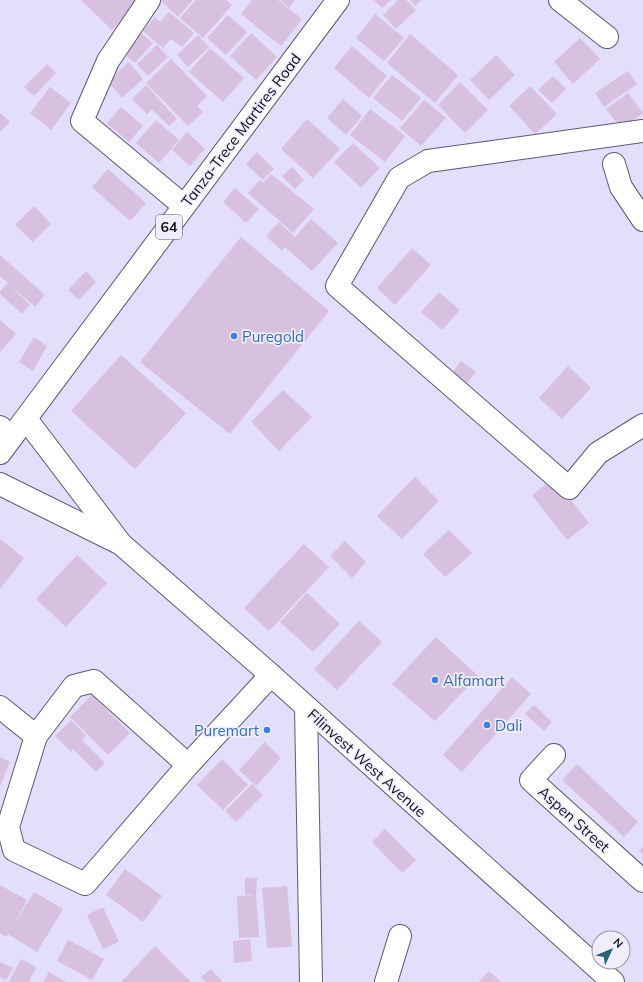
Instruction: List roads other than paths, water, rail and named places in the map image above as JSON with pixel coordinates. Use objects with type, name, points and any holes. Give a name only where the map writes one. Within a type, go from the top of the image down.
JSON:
[{"type":"street","points":[[150,0],[108,61],[82,121],[184,206]]},
{"type":"street","points":[[560,0],[607,37]]},
{"type":"street","name":"Tanza-Trece Martires Road","points":[[4,439],[26,418],[336,1]]},
{"type":"street","points":[[643,131],[428,161],[399,178],[338,286],[570,488],[598,453],[643,426]]},
{"type":"street","points":[[614,164],[621,187],[643,220]]},
{"type":"street","name":"Filinvest West Avenue","points":[[26,418],[121,544],[271,675],[613,982]]},
{"type":"street","name":"Filinvest West Avenue","points":[[0,484],[121,544]]},
{"type":"street","points":[[188,765],[94,681],[74,686],[36,736],[8,827],[14,850],[85,884],[188,765],[271,675]]},
{"type":"street","points":[[0,707],[36,736]]},
{"type":"street","points":[[306,707],[311,982]]},
{"type":"street","name":"Aspen Street","points":[[554,755],[531,780],[643,881]]},
{"type":"street","points":[[386,982],[400,936]]},
{"type":"place","name":"Puregold","points":[[234,336]]},
{"type":"place","name":"Alfamart","points":[[435,680]]},
{"type":"place","name":"Dali","points":[[487,725]]},
{"type":"place","name":"Puremart","points":[[267,730]]}]
